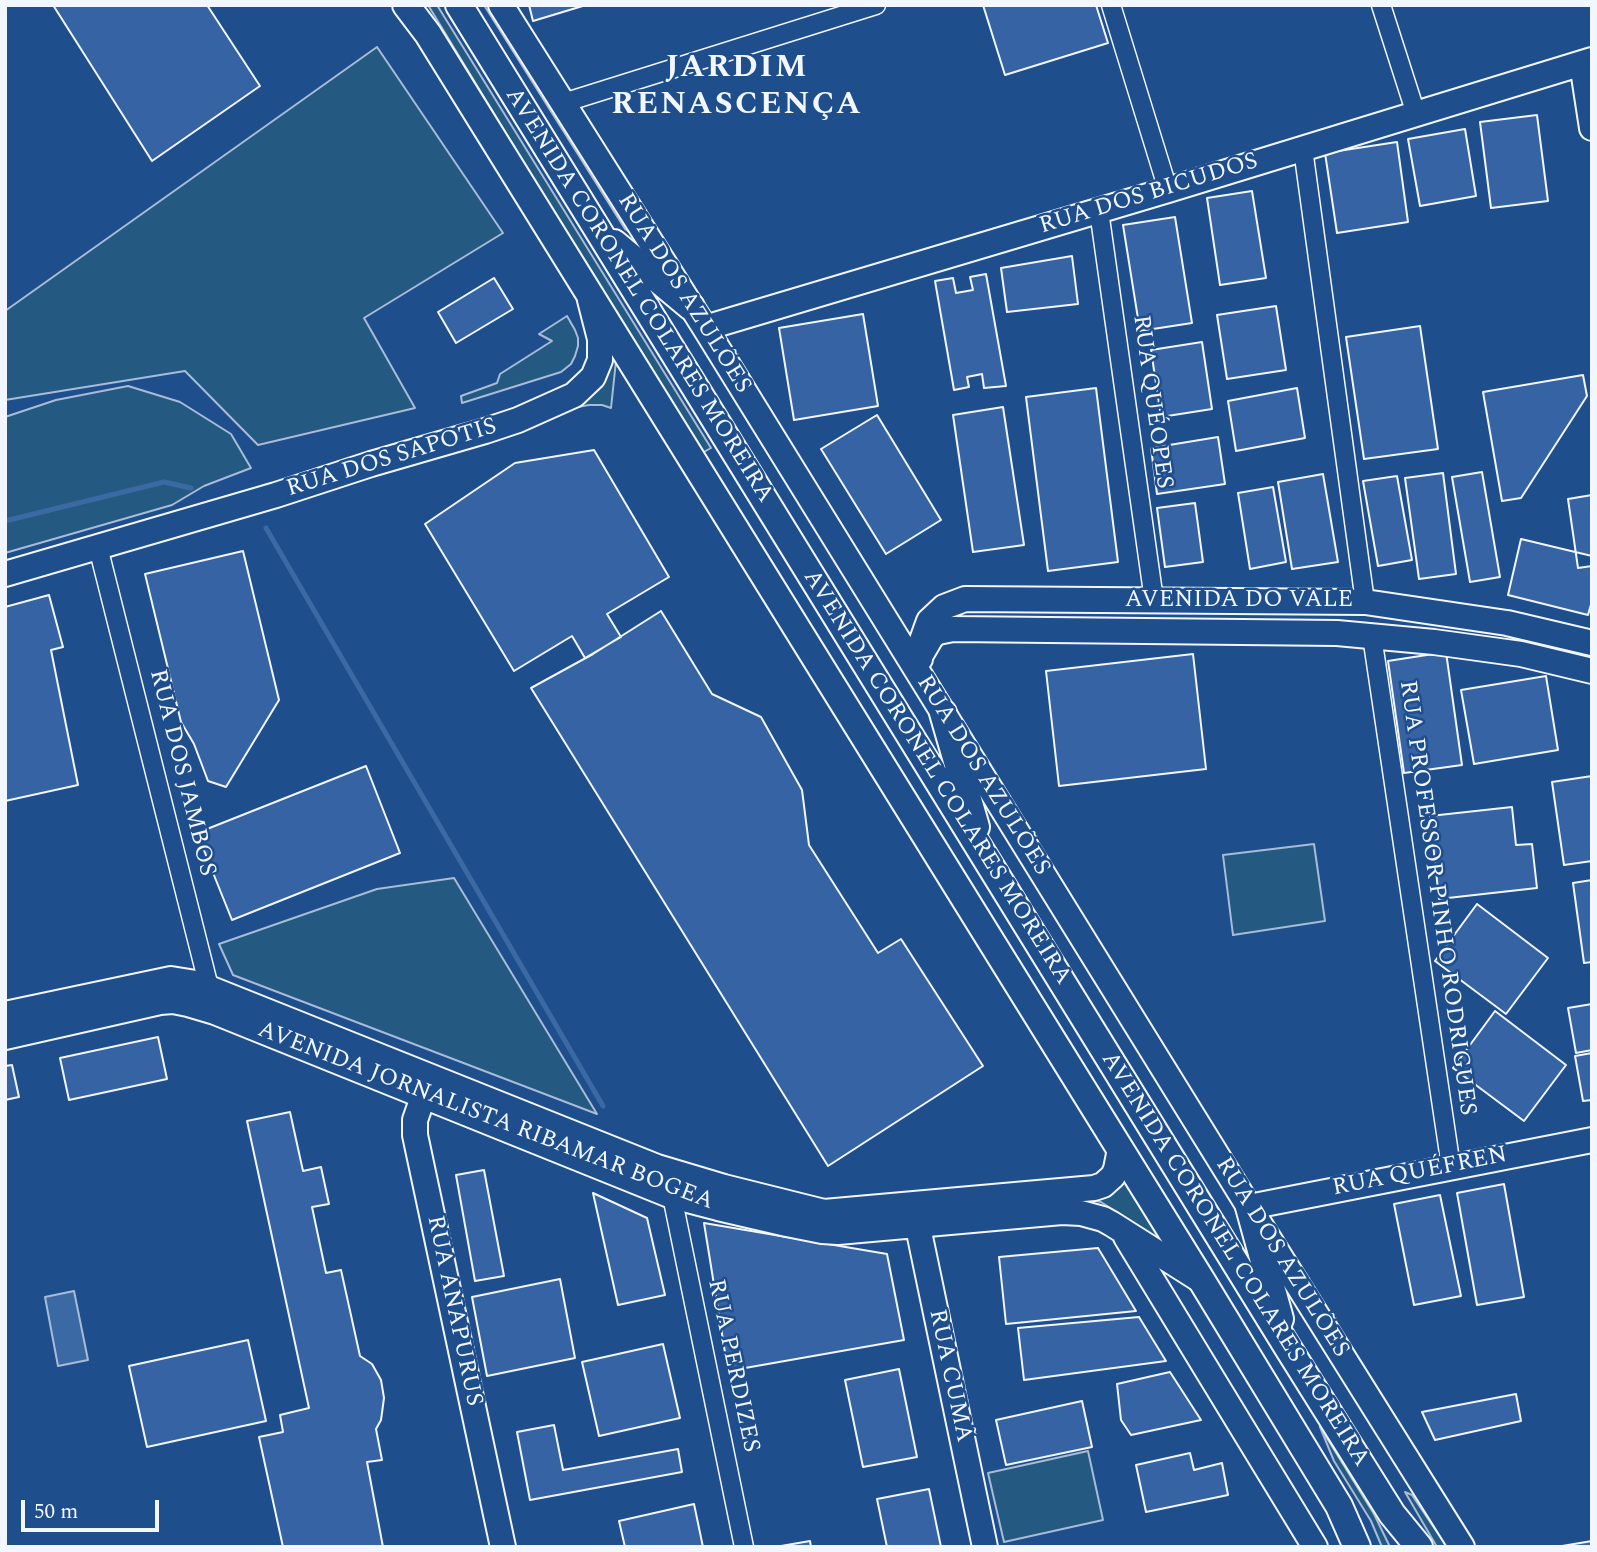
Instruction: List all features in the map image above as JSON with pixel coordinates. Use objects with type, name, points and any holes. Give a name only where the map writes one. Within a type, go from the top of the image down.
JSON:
[{"type":"main road","name":"AVENIDA CORONEL COLARES MOREIRA","points":[[406,5],[428,34],[1202,1281],[1339,1506],[1357,1547]]},
{"type":"main road","name":"AVENIDA CORONEL COLARES MOREIRA","points":[[459,5],[1288,1348],[1392,1514],[1419,1547]]},
{"type":"main road","name":"RUA DOS AZULÕES","points":[[501,5],[920,666],[943,713],[1462,1547]]},
{"type":"main road","points":[[1587,61],[1592,128]]},
{"type":"main road","name":"RUA DOS BICUDOS","points":[[698,318],[1100,211],[1587,61]]},
{"type":"main road","points":[[597,229],[698,318]]},
{"type":"main road","name":"RUA DOS SAPOTIS","points":[[5,574],[276,495],[518,420],[574,395],[588,383],[600,360],[600,339],[589,293]]},
{"type":"main road","name":"AVENIDA DO VALE","points":[[920,666],[920,643],[929,621],[944,607],[965,599],[1366,602],[1507,623],[1592,643]]},
{"type":"main road","points":[[1215,600],[1275,632]]},
{"type":"main road","points":[[1434,642],[1507,623]]},
{"type":"main road","name":"AVENIDA DO VALE","points":[[920,666],[932,636],[953,629],[1337,633],[1521,654],[1592,671]]},
{"type":"main road","points":[[943,713],[985,859]]},
{"type":"main road","name":"AVENIDA JORNALISTA RIBAMAR BOGEA","points":[[5,1014],[171,979],[196,983],[212,1000],[426,1086],[672,1196],[821,1231],[838,1232],[915,1215],[1094,1188],[1106,1183],[1112,1176],[1120,1149]]},
{"type":"main road","name":"AVENIDA JORNALISTA RIBAMAR BOGEA","points":[[5,1037],[160,1002],[188,1004],[212,1000]]},
{"type":"main road","name":"AVENIDA JORNALISTA RIBAMAR BOGEA","points":[[426,1086],[657,1167],[824,1212],[915,1215],[1072,1212],[1093,1216],[1122,1230],[1202,1281]]},
{"type":"main road","name":"RUA ANAPURUS","points":[[426,1086],[415,1120],[415,1135],[503,1547]]},
{"type":"main road","name":"RUA QUÉFREN","points":[[1248,1207],[1592,1140]]},
{"type":"main road","points":[[1248,1207],[1288,1348]]},
{"type":"main road","name":"RUA CUMÃ","points":[[915,1215],[985,1547]]},
{"type":"main road","points":[[1122,1230],[1315,1547]]},
{"type":"main road","points":[[1392,1514],[1409,1547]]},
{"type":"street","points":[[563,103],[850,9],[876,5]]},
{"type":"street","points":[[1111,5],[1168,190]]},
{"type":"street","points":[[1381,5],[1416,114]]},
{"type":"street","points":[[1303,149],[1366,602]]},
{"type":"street","name":"RUA QUÉOPES","points":[[1100,211],[1154,600]]},
{"type":"street","name":"RUA DOS JAMBOS","points":[[98,547],[212,1000]]},
{"type":"street","name":"RUA PROFESSOR PINHO RODRIGUES","points":[[1372,636],[1451,1167]]},
{"type":"street","name":"RUA PERDIZES","points":[[672,1196],[744,1547]]},
{"type":"shaded area","points":[[428,5],[437,5],[711,448],[702,453]]},
{"type":"shaded area","points":[[484,5],[489,5],[643,242],[625,229]]},
{"type":"shaded area","points":[[377,47],[503,233],[364,318],[415,408],[258,445],[185,371],[5,400],[5,311]]},
{"type":"shaded area","points":[[567,316],[578,338],[571,364],[561,372],[462,403],[461,396],[497,383],[500,374],[552,341],[539,334]]},
{"type":"shaded area","points":[[609,358],[616,361],[611,408],[589,405],[572,408]]},
{"type":"shaded area","points":[[128,386],[180,402],[231,434],[251,468],[204,486],[172,505],[5,553],[5,417],[56,400]]},
{"type":"shaded area","points":[[1314,844],[1325,921],[1233,935],[1223,855]]},
{"type":"shaded area","points":[[454,878],[597,1114],[233,975],[219,944],[377,889]]},
{"type":"shaded area","points":[[1124,1177],[1169,1247],[1101,1202],[1083,1198]]},
{"type":"shaded area","points":[[74,1291],[88,1360],[58,1366],[45,1297]]},
{"type":"shaded area","points":[[1320,1427],[1374,1514],[1390,1547],[1382,1547],[1371,1521],[1334,1461]]},
{"type":"shaded area","points":[[1088,1451],[1103,1520],[1004,1542],[988,1473]]},
{"type":"shaded area","points":[[1405,1492],[1412,1495],[1447,1547],[1437,1547]]},
{"type":"building","points":[[53,5],[207,5],[260,86],[152,161]]},
{"type":"building","points":[[529,5],[586,5],[533,21]]},
{"type":"building","points":[[983,5],[1096,5],[1108,43],[1005,75]]},
{"type":"building","points":[[1537,115],[1548,201],[1491,208],[1480,122]]},
{"type":"building","points":[[1465,129],[1476,196],[1420,206],[1408,139]]},
{"type":"building","points":[[1397,142],[1408,222],[1337,233],[1325,153]]},
{"type":"building","points":[[1252,191],[1266,278],[1220,285],[1207,198]]},
{"type":"building","points":[[1175,217],[1192,323],[1140,331],[1123,225]]},
{"type":"building","points":[[1072,256],[1078,304],[1007,312],[1001,268]]},
{"type":"building","points":[[986,274],[1006,386],[984,388],[982,374],[967,377],[969,387],[954,390],[935,281],[953,278],[956,293],[973,290],[970,277]]},
{"type":"building","points":[[494,278],[513,309],[456,343],[438,312]]},
{"type":"building","points":[[1276,306],[1286,370],[1227,379],[1217,315]]},
{"type":"building","points":[[863,314],[878,406],[794,420],[779,328]]},
{"type":"building","points":[[1420,326],[1438,449],[1364,459],[1346,337]]},
{"type":"building","points":[[1202,342],[1212,409],[1161,417],[1151,350]]},
{"type":"building","points":[[1583,375],[1587,396],[1521,498],[1502,501],[1483,392]]},
{"type":"building","points":[[1096,388],[1118,562],[1048,571],[1026,397]]},
{"type":"building","points":[[1297,388],[1305,438],[1236,451],[1228,401]]},
{"type":"building","points":[[1003,407],[1024,545],[973,552],[953,415]]},
{"type":"building","points":[[877,415],[941,520],[886,554],[821,449]]},
{"type":"building","points":[[1218,437],[1225,484],[1157,494],[1151,448]]},
{"type":"building","points":[[594,450],[669,577],[607,614],[621,637],[585,658],[572,636],[514,671],[425,524],[515,463]]},
{"type":"building","points":[[1482,472],[1500,577],[1470,582],[1452,477]]},
{"type":"building","points":[[1443,473],[1456,574],[1419,579],[1405,478]]},
{"type":"building","points":[[1323,474],[1338,562],[1292,569],[1278,482]]},
{"type":"building","points":[[1397,476],[1412,560],[1378,566],[1363,481]]},
{"type":"building","points":[[1273,487],[1286,562],[1250,569],[1238,493]]},
{"type":"building","points":[[1592,495],[1592,566],[1578,568],[1568,499]]},
{"type":"building","points":[[1195,503],[1203,562],[1165,567],[1157,508]]},
{"type":"building","points":[[1521,539],[1592,556],[1592,601],[1588,615],[1508,595]]},
{"type":"building","points":[[243,551],[279,700],[226,787],[208,781],[194,744],[181,722],[145,574]]},
{"type":"building","points":[[49,595],[63,647],[51,650],[78,785],[5,801],[5,607]]},
{"type":"building","points":[[661,611],[712,694],[761,717],[802,790],[809,845],[878,953],[901,939],[983,1066],[828,1166],[531,688],[593,654]]},
{"type":"building","points":[[1446,652],[1462,765],[1404,773],[1388,661]]},
{"type":"building","points":[[1193,654],[1206,769],[1059,786],[1046,671]]},
{"type":"building","points":[[1546,676],[1558,750],[1474,764],[1461,690]]},
{"type":"building","points":[[366,766],[400,853],[232,920],[197,833]]},
{"type":"building","points":[[1592,776],[1592,861],[1564,865],[1552,782]]},
{"type":"building","points":[[1512,807],[1516,845],[1532,844],[1537,888],[1439,899],[1430,816]]},
{"type":"building","points":[[1592,880],[1592,962],[1584,963],[1573,883]]},
{"type":"building","points":[[1477,904],[1548,958],[1506,1014],[1435,961]]},
{"type":"building","points":[[1592,1004],[1592,1050],[1576,1053],[1568,1008]]},
{"type":"building","points":[[1495,1011],[1566,1065],[1524,1121],[1453,1068]]},
{"type":"building","points":[[158,1037],[167,1079],[69,1100],[60,1058]]},
{"type":"building","points":[[1592,1053],[1592,1100],[1583,1101],[1575,1056]]},
{"type":"building","points":[[12,1065],[19,1097],[5,1100],[5,1066]]},
{"type":"building","points":[[290,1112],[303,1171],[321,1167],[329,1204],[312,1207],[326,1273],[341,1270],[360,1356],[372,1364],[381,1380],[384,1398],[381,1420],[376,1429],[382,1460],[367,1462],[383,1547],[283,1547],[259,1437],[283,1432],[280,1415],[309,1408],[247,1121]]},
{"type":"building","points":[[484,1170],[504,1276],[475,1281],[456,1175]]},
{"type":"building","points":[[1504,1184],[1524,1297],[1477,1305],[1457,1193]]},
{"type":"building","points":[[593,1193],[647,1218],[665,1295],[618,1305]]},
{"type":"building","points":[[1440,1195],[1461,1296],[1414,1305],[1394,1204]]},
{"type":"building","points":[[704,1223],[887,1254],[904,1340],[728,1371]]},
{"type":"building","points":[[1098,1248],[1136,1311],[1006,1324],[999,1257]]},
{"type":"building","points":[[560,1279],[575,1358],[487,1376],[472,1297]]},
{"type":"building","points":[[1139,1317],[1166,1361],[1024,1380],[1018,1328]]},
{"type":"building","points":[[248,1340],[266,1421],[147,1447],[129,1366]]},
{"type":"building","points":[[663,1344],[680,1418],[599,1436],[582,1362]]},
{"type":"building","points":[[899,1369],[917,1457],[863,1467],[845,1380]]},
{"type":"building","points":[[1170,1372],[1201,1420],[1131,1435],[1121,1420],[1117,1384]]},
{"type":"building","points":[[1516,1394],[1521,1421],[1435,1440],[1422,1412]]},
{"type":"building","points":[[1082,1401],[1092,1447],[1006,1465],[996,1420]]},
{"type":"building","points":[[554,1425],[563,1470],[678,1449],[682,1472],[530,1500],[517,1432]]},
{"type":"building","points":[[1190,1453],[1194,1470],[1222,1463],[1228,1495],[1146,1512],[1136,1465]]},
{"type":"building","points":[[929,1489],[941,1547],[887,1547],[877,1499]]},
{"type":"building","points":[[694,1504],[703,1547],[625,1547],[619,1521]]},
{"type":"building","points":[[810,1541],[811,1547],[781,1547],[781,1546]]},
{"type":"building","points":[[1592,1541],[1592,1547],[1556,1547]]},
{"type":"waterway","points":[[5,521],[164,482],[191,488]]},
{"type":"waterway","points":[[266,528],[603,1106]]},
{"type":"district","name":"JARDIM RENASCENÇA","points":[[737,88]]}]
